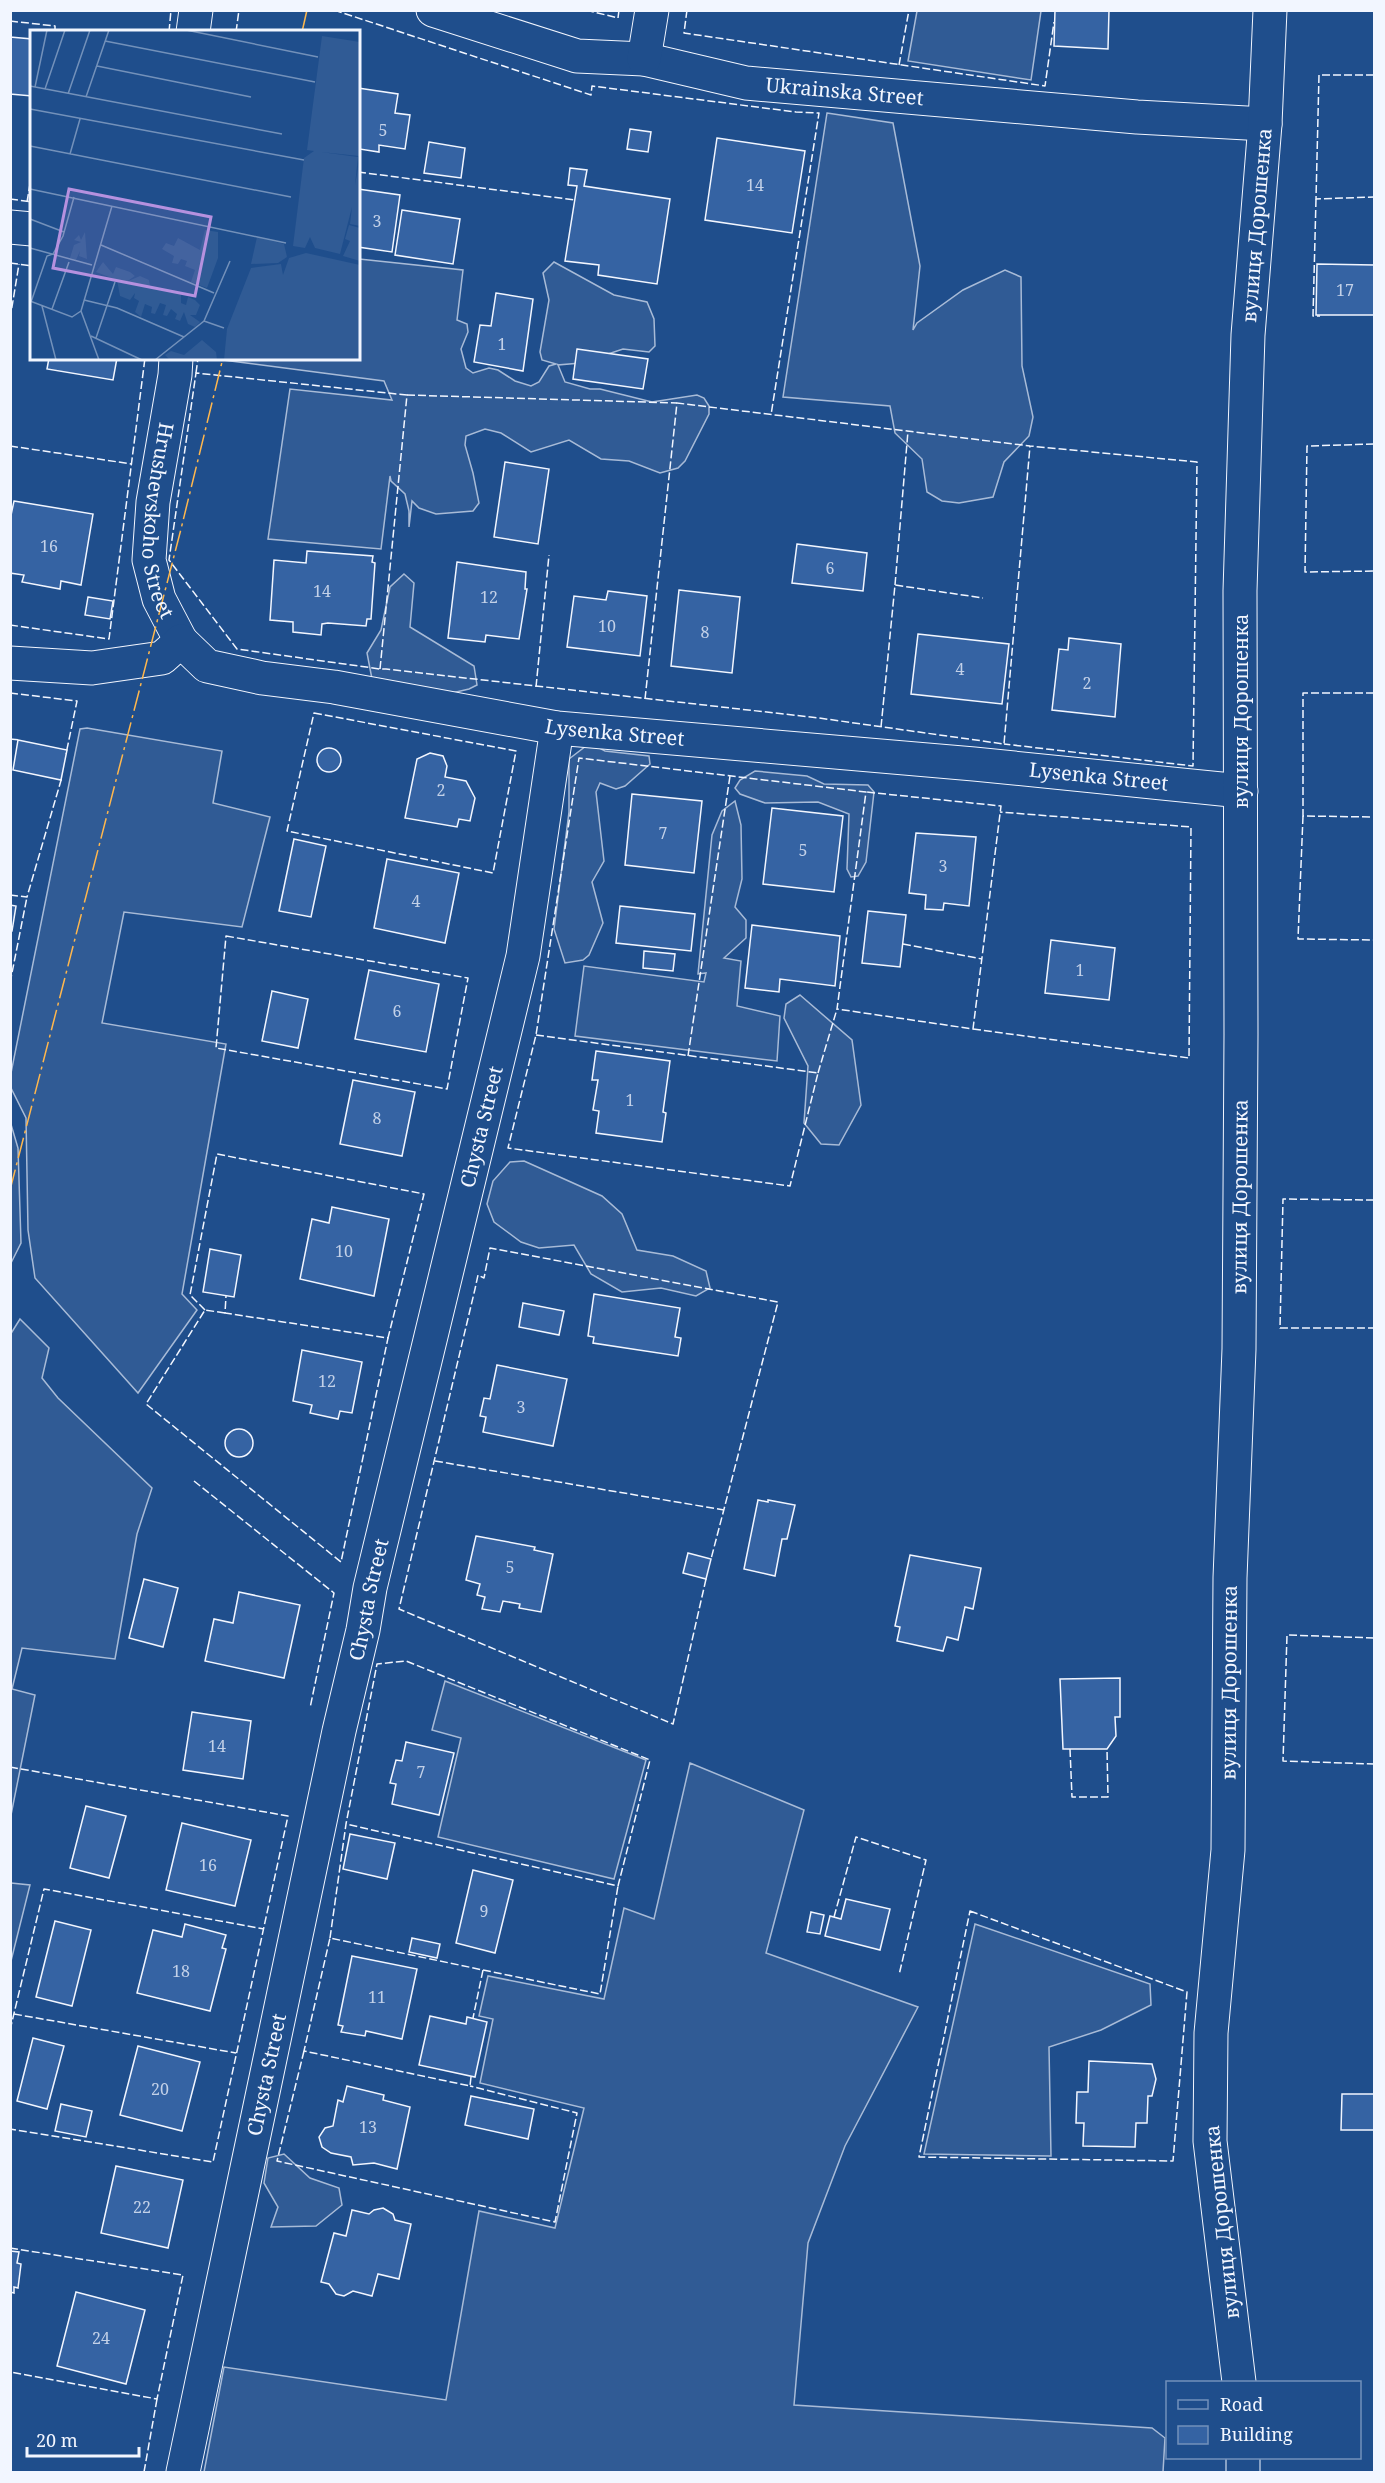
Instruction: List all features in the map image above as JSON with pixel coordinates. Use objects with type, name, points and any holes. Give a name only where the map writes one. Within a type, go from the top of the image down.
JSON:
[{"type":"street","points":[[193,30],[196,10]]},
{"type":"street","name":"Ukrainska Street","points":[[433,10],[577,56],[644,59],[746,83],[1137,117],[1265,124]]},
{"type":"street","points":[[644,59],[652,10]]},
{"type":"street","name":"вулиця Дорошенка","points":[[1239,2381],[1210,2141],[1211,2033],[1228,1850],[1230,1578],[1239,1337],[1240,591],[1248,335],[1265,124],[1270,10]]},
{"type":"street","points":[[10,226],[30,229]]},
{"type":"street","name":"Hrushevskoho Street","points":[[176,360],[153,502],[149,560],[159,599],[181,641]]},
{"type":"street","points":[[10,663],[92,668],[162,658],[181,641]]},
{"type":"street","name":"Lysenka Street","points":[[181,641],[207,666],[262,678],[334,687],[557,728],[975,764],[1241,791]]},
{"type":"street","name":"Chysta Street","points":[[183,2472],[339,1731],[363,1630],[370,1588],[523,956],[557,728]]},
{"type":"shaded area","points":[[917,11],[1041,11],[1031,80],[908,61]]},
{"type":"shaded area","points":[[827,113],[893,123],[920,266],[913,330],[917,323],[963,290],[1005,270],[1021,277],[1022,366],[1033,417],[1029,436],[1004,462],[993,497],[959,503],[942,501],[927,492],[922,459],[895,433],[890,406],[783,397]]},
{"type":"shaded area","points":[[360,259],[463,270],[457,320],[467,324],[468,332],[461,349],[466,368],[473,373],[489,368],[498,370],[515,381],[531,386],[539,382],[549,366],[556,364],[542,360],[540,352],[549,300],[543,273],[554,262],[614,295],[647,302],[654,319],[655,346],[649,352],[623,349],[581,363],[558,365],[565,382],[652,402],[697,395],[704,398],[709,406],[709,414],[685,461],[678,468],[660,473],[629,461],[601,459],[569,440],[531,452],[501,433],[485,429],[466,436],[465,445],[479,503],[473,511],[436,514],[419,508],[412,501],[409,527],[409,511],[405,494],[391,481],[390,476],[381,549],[268,539],[290,389],[392,400],[384,381],[223,360],[360,360]]},
{"type":"shaded area","points":[[404,574],[414,583],[410,627],[474,666],[477,685],[452,693],[372,679],[367,653],[381,630],[390,587]]},
{"type":"shaded area","points":[[87,728],[222,751],[213,803],[270,817],[242,927],[124,912],[102,1023],[226,1044],[182,1294],[197,1310],[138,1393],[35,1278],[28,1230],[26,1118],[11,1088],[11,1073],[80,729]]},
{"type":"shaded area","points":[[590,743],[605,751],[649,756],[650,764],[625,786],[616,789],[600,783],[596,792],[604,861],[592,882],[603,923],[589,955],[583,960],[565,963],[554,929],[569,812],[569,759]]},
{"type":"shaded area","points":[[755,771],[807,776],[824,784],[868,785],[874,792],[866,862],[858,876],[851,877],[847,869],[849,814],[818,802],[765,803],[740,794],[735,788],[740,780]]},
{"type":"shaded area","points":[[735,801],[741,825],[742,879],[735,907],[746,920],[746,938],[724,958],[741,961],[737,1006],[780,1016],[777,1061],[575,1036],[584,966],[704,982],[706,973],[698,974],[712,835],[722,811]]},
{"type":"shaded area","points":[[800,995],[852,1040],[861,1105],[839,1145],[821,1144],[804,1123],[808,1066],[784,1018],[786,1004]]},
{"type":"shaded area","points":[[10,1121],[18,1148],[21,1243],[11,1263]]},
{"type":"shaded area","points":[[524,1161],[602,1196],[622,1214],[637,1250],[673,1256],[706,1271],[710,1288],[696,1296],[661,1288],[622,1292],[591,1274],[574,1245],[539,1248],[521,1242],[494,1222],[487,1204],[493,1181],[510,1162]]},
{"type":"shaded area","points":[[20,1319],[49,1348],[42,1378],[58,1398],[152,1488],[137,1534],[115,1659],[22,1648],[12,1689],[35,1695],[11,1815],[10,1335]]},
{"type":"shaded area","points":[[445,1681],[646,1760],[614,1879],[438,1837],[461,1738],[432,1730]]},
{"type":"shaded area","points":[[690,1763],[804,1810],[766,1953],[918,2007],[845,2146],[808,2243],[794,2405],[1152,2428],[1165,2438],[1163,2472],[204,2472],[224,2367],[446,2400],[479,2211],[555,2228],[584,2108],[480,2083],[493,2019],[479,2016],[488,1976],[604,1999],[624,1908],[654,1919]]},
{"type":"shaded area","points":[[10,1883],[30,1885],[11,1961]]},
{"type":"shaded area","points":[[975,1924],[1150,1984],[1151,2005],[1101,2030],[1049,2047],[1051,2156],[924,2154]]},
{"type":"shaded area","points":[[284,2154],[310,2178],[339,2188],[342,2205],[316,2226],[271,2227],[278,2207],[264,2183],[268,2158]]},
{"type":"building","points":[[1055,10],[1109,10],[1108,49],[1054,46]]},
{"type":"building","points":[[10,37],[30,39],[30,96],[10,94]]},
{"type":"building","points":[[360,88],[398,94],[395,113],[410,115],[405,149],[379,145],[379,152],[360,149]]},
{"type":"building","points":[[630,129],[651,132],[648,152],[627,149]]},
{"type":"building","points":[[717,138],[805,151],[792,233],[705,220]]},
{"type":"building","points":[[429,142],[465,148],[461,178],[424,173]]},
{"type":"building","points":[[570,168],[587,170],[584,186],[670,199],[657,284],[598,275],[599,265],[565,261],[577,186],[568,185]]},
{"type":"building","points":[[360,189],[400,195],[392,252],[360,247]]},
{"type":"building","points":[[402,210],[460,219],[453,264],[395,255]]},
{"type":"building","points":[[1317,264],[1374,265],[1374,315],[1316,315]]},
{"type":"building","points":[[496,293],[533,299],[523,371],[474,362],[480,325],[491,326]]},
{"type":"building","points":[[577,349],[648,359],[643,389],[573,379]]},
{"type":"building","points":[[49,360],[117,360],[113,380],[47,369]]},
{"type":"building","points":[[505,462],[549,469],[538,544],[494,537]]},
{"type":"building","points":[[14,501],[93,514],[81,585],[61,581],[60,589],[22,582],[24,575],[10,573],[10,520]]},
{"type":"building","points":[[797,544],[867,553],[863,591],[792,583]]},
{"type":"building","points":[[307,551],[373,556],[372,562],[375,563],[371,619],[367,619],[366,626],[322,624],[321,635],[293,632],[293,622],[270,620],[274,560],[306,563]]},
{"type":"building","points":[[457,562],[526,572],[525,589],[527,589],[519,639],[486,635],[485,642],[448,638]]},
{"type":"building","points":[[679,590],[740,597],[732,673],[671,666]]},
{"type":"building","points":[[608,591],[647,596],[640,656],[567,647],[574,596],[606,600]]},
{"type":"building","points":[[88,597],[113,601],[110,619],[85,615]]},
{"type":"building","points":[[918,634],[1009,644],[1002,704],[911,694]]},
{"type":"building","points":[[1069,638],[1121,644],[1115,717],[1052,710],[1059,649],[1068,650]]},
{"type":"building","points":[[18,740],[67,750],[61,780],[13,770]]},
{"type":"building","points":[[329,748],[334,749],[340,755],[340,765],[334,771],[329,772],[324,771],[318,765],[317,760],[318,755],[324,749]]},
{"type":"building","points":[[430,753],[443,756],[447,766],[445,777],[466,781],[475,798],[470,821],[459,819],[457,827],[405,818],[417,759]]},
{"type":"building","points":[[632,794],[702,801],[694,873],[625,865]]},
{"type":"building","points":[[772,808],[843,816],[834,892],[763,884]]},
{"type":"building","points":[[916,833],[976,837],[969,906],[944,903],[943,910],[925,909],[926,895],[909,893]]},
{"type":"building","points":[[294,839],[326,846],[311,917],[279,911]]},
{"type":"building","points":[[387,859],[459,873],[445,943],[374,928]]},
{"type":"building","points":[[10,905],[16,906],[12,931],[10,931]]},
{"type":"building","points":[[620,906],[695,914],[691,951],[616,943]]},
{"type":"building","points":[[868,911],[906,915],[900,967],[862,963]]},
{"type":"building","points":[[752,925],[840,936],[835,986],[780,979],[779,992],[745,988]]},
{"type":"building","points":[[1051,940],[1115,948],[1109,1000],[1045,993]]},
{"type":"building","points":[[644,951],[675,954],[673,971],[643,968]]},
{"type":"building","points":[[369,970],[439,984],[426,1052],[355,1039]]},
{"type":"building","points":[[272,991],[308,999],[298,1048],[262,1041]]},
{"type":"building","points":[[596,1051],[670,1061],[663,1112],[666,1113],[662,1142],[596,1133],[599,1111],[593,1110],[598,1080],[592,1080]]},
{"type":"building","points":[[353,1080],[415,1092],[402,1156],[340,1144]]},
{"type":"building","points":[[332,1207],[389,1219],[374,1296],[300,1279],[312,1219],[329,1223]]},
{"type":"building","points":[[210,1249],[241,1255],[234,1297],[203,1292]]},
{"type":"building","points":[[594,1294],[680,1308],[675,1337],[681,1338],[678,1356],[593,1343],[594,1337],[588,1336]]},
{"type":"building","points":[[523,1303],[564,1311],[559,1335],[519,1327]]},
{"type":"building","points":[[302,1350],[362,1362],[352,1413],[340,1411],[338,1419],[310,1413],[312,1405],[293,1401]]},
{"type":"building","points":[[497,1365],[567,1379],[553,1446],[483,1432],[486,1417],[480,1416],[484,1398],[490,1399]]},
{"type":"building","points":[[239,1429],[249,1433],[253,1443],[249,1453],[239,1457],[229,1453],[225,1443],[229,1433]]},
{"type":"building","points":[[758,1500],[795,1505],[787,1539],[782,1539],[775,1576],[744,1569]]},
{"type":"building","points":[[476,1536],[535,1547],[534,1550],[553,1554],[541,1612],[519,1608],[520,1604],[503,1601],[500,1612],[482,1609],[485,1597],[477,1595],[480,1584],[466,1580]]},
{"type":"building","points":[[688,1553],[711,1559],[706,1579],[683,1573]]},
{"type":"building","points":[[910,1555],[981,1568],[973,1609],[965,1607],[958,1640],[947,1637],[943,1651],[897,1641],[900,1627],[895,1626]]},
{"type":"building","points":[[144,1579],[178,1588],[163,1647],[129,1638]]},
{"type":"building","points":[[239,1592],[300,1605],[284,1678],[205,1661],[214,1619],[233,1623]]},
{"type":"building","points":[[1120,1678],[1120,1717],[1115,1717],[1116,1736],[1107,1749],[1063,1749],[1060,1679]]},
{"type":"building","points":[[192,1712],[251,1721],[243,1779],[183,1770]]},
{"type":"building","points":[[406,1742],[454,1753],[439,1815],[392,1804],[396,1784],[390,1783],[396,1760],[402,1761]]},
{"type":"building","points":[[86,1806],[126,1816],[109,1878],[70,1868]]},
{"type":"building","points":[[182,1823],[251,1840],[235,1906],[166,1890]]},
{"type":"building","points":[[350,1834],[395,1843],[387,1879],[343,1869]]},
{"type":"building","points":[[473,1870],[513,1880],[495,1953],[456,1943]]},
{"type":"building","points":[[846,1899],[890,1909],[880,1950],[825,1936],[830,1916],[841,1919]]},
{"type":"building","points":[[811,1912],[824,1915],[820,1934],[807,1932]]},
{"type":"building","points":[[55,1921],[91,1930],[72,2006],[36,1997]]},
{"type":"building","points":[[185,1924],[226,1935],[222,1948],[226,1949],[210,2011],[137,1993],[153,1930],[182,1937]]},
{"type":"building","points":[[412,1938],[440,1944],[437,1958],[409,1952]]},
{"type":"building","points":[[352,1956],[417,1969],[402,2039],[366,2031],[365,2036],[341,2032],[343,2026],[338,2025]]},
{"type":"building","points":[[430,2016],[466,2024],[467,2017],[487,2022],[475,2077],[419,2065]]},
{"type":"building","points":[[33,2038],[64,2046],[47,2109],[17,2101]]},
{"type":"building","points":[[138,2046],[200,2062],[182,2131],[120,2115]]},
{"type":"building","points":[[1089,2061],[1152,2064],[1156,2079],[1152,2096],[1148,2096],[1147,2123],[1136,2123],[1135,2147],[1083,2146],[1084,2123],[1076,2123],[1077,2092],[1088,2092]]},
{"type":"building","points":[[347,2086],[384,2095],[383,2100],[410,2107],[397,2169],[374,2163],[353,2165],[351,2157],[331,2153],[322,2147],[319,2137],[325,2128],[333,2126],[338,2100],[343,2102]]},
{"type":"building","points":[[1342,2094],[1374,2094],[1374,2130],[1341,2130]]},
{"type":"building","points":[[471,2096],[534,2109],[528,2139],[465,2125]]},
{"type":"building","points":[[61,2104],[92,2111],[86,2137],[55,2131]]},
{"type":"building","points":[[116,2166],[183,2180],[168,2248],[101,2233]]},
{"type":"building","points":[[383,2208],[393,2214],[395,2220],[411,2224],[399,2279],[378,2274],[372,2296],[353,2291],[344,2296],[336,2294],[329,2284],[321,2282],[334,2233],[346,2236],[352,2210],[369,2214]]},
{"type":"building","points":[[10,2251],[19,2252],[17,2263],[21,2264],[18,2288],[14,2287],[14,2293],[10,2292]]},
{"type":"building","points":[[76,2292],[145,2310],[126,2384],[57,2366]]},
{"type":"fence","points":[[169,30],[171,10]]},
{"type":"fence","points":[[236,30],[239,10]]},
{"type":"fence","points":[[334,10],[591,95],[592,86],[819,113],[771,415]]},
{"type":"fence","points":[[586,10],[618,18],[619,10]]},
{"type":"fence","points":[[687,10],[684,33],[1045,86],[1054,22]]},
{"type":"fence","points":[[899,65],[909,10]]},
{"type":"fence","points":[[10,21],[55,26],[55,30]]},
{"type":"fence","points":[[1374,75],[1319,75],[1316,199],[1374,197]]},
{"type":"fence","points":[[360,172],[575,200]]},
{"type":"fence","points":[[27,202],[30,184]]},
{"type":"fence","points":[[10,199],[30,202]]},
{"type":"fence","points":[[1316,199],[1313,316],[1320,316]]},
{"type":"fence","points":[[10,263],[30,266]]},
{"type":"fence","points":[[10,319],[19,264]]},
{"type":"fence","points":[[10,625],[109,639],[145,360]]},
{"type":"fence","points":[[196,373],[198,360]]},
{"type":"fence","points":[[380,669],[407,395],[196,373],[169,560],[237,649],[380,669],[819,718],[1004,744],[1030,446]]},
{"type":"fence","points":[[407,395],[677,403]]},
{"type":"fence","points":[[645,699],[677,403],[1030,446],[1197,462],[1193,766],[1004,744]]},
{"type":"fence","points":[[895,585],[908,431]]},
{"type":"fence","points":[[1374,444],[1307,446],[1305,572],[1374,571]]},
{"type":"fence","points":[[10,446],[132,464]]},
{"type":"fence","points":[[536,687],[549,555]]},
{"type":"fence","points":[[881,727],[895,585],[983,598]]},
{"type":"fence","points":[[10,693],[77,701],[66,754]]},
{"type":"fence","points":[[1374,693],[1303,693],[1303,816],[1374,817]]},
{"type":"fence","points":[[314,713],[516,751],[493,873],[287,831],[314,713]]},
{"type":"fence","points":[[10,739],[20,740]]},
{"type":"fence","points":[[536,1035],[818,1073],[790,1186],[508,1148],[536,1035],[579,758],[866,792],[837,1009],[973,1029],[1001,806],[866,792]]},
{"type":"fence","points":[[688,1056],[730,776]]},
{"type":"fence","points":[[10,895],[27,897],[62,777]]},
{"type":"fence","points":[[973,1029],[1189,1058],[1191,827],[1000,812]]},
{"type":"fence","points":[[1303,816],[1298,939],[1374,940]]},
{"type":"fence","points":[[10,983],[27,897]]},
{"type":"fence","points":[[226,936],[468,978],[447,1089],[216,1048],[226,936]]},
{"type":"fence","points":[[903,944],[982,959]]},
{"type":"fence","points":[[818,1073],[837,1009]]},
{"type":"fence","points":[[205,1310],[190,1295],[217,1154],[424,1194],[388,1338],[225,1313],[226,1296]]},
{"type":"fence","points":[[1374,1200],[1283,1199],[1280,1328],[1374,1328]]},
{"type":"fence","points":[[706,1579],[673,1724],[399,1609],[478,1275],[484,1278],[490,1248],[778,1302],[711,1559]]},
{"type":"fence","points":[[225,1313],[205,1310],[146,1404],[341,1562],[388,1338]]},
{"type":"fence","points":[[435,1461],[724,1510]]},
{"type":"fence","points":[[194,1481],[334,1593],[310,1708]]},
{"type":"fence","points":[[1374,1638],[1287,1635],[1283,1761],[1374,1764]]},
{"type":"fence","points":[[330,1938],[346,1824],[377,1664],[406,1661],[650,1760],[618,1886],[346,1824]]},
{"type":"fence","points":[[1070,1749],[1072,1797],[1108,1797],[1107,1749]]},
{"type":"fence","points":[[10,1767],[288,1816],[213,2162],[10,2129]]},
{"type":"fence","points":[[834,1917],[856,1837],[926,1860],[899,1975]]},
{"type":"fence","points":[[483,1970],[600,1994],[618,1886]]},
{"type":"fence","points":[[10,2030],[44,1889],[264,1929]]},
{"type":"fence","points":[[970,1911],[1187,1992],[1173,2161],[919,2157],[970,1911]]},
{"type":"fence","points":[[471,2077],[470,2086],[304,2051],[330,1938],[483,1970],[473,2018]]},
{"type":"fence","points":[[14,2014],[236,2053]]},
{"type":"fence","points":[[304,2051],[277,2161],[555,2222],[577,2113],[470,2086]]},
{"type":"fence","points":[[10,2248],[183,2275],[157,2399],[10,2372]]},
{"type":"fence","points":[[144,2472],[157,2399]]},
{"type":"power","points":[[302,30],[307,10]]},
{"type":"power","points":[[10,1190],[223,360]]}]
